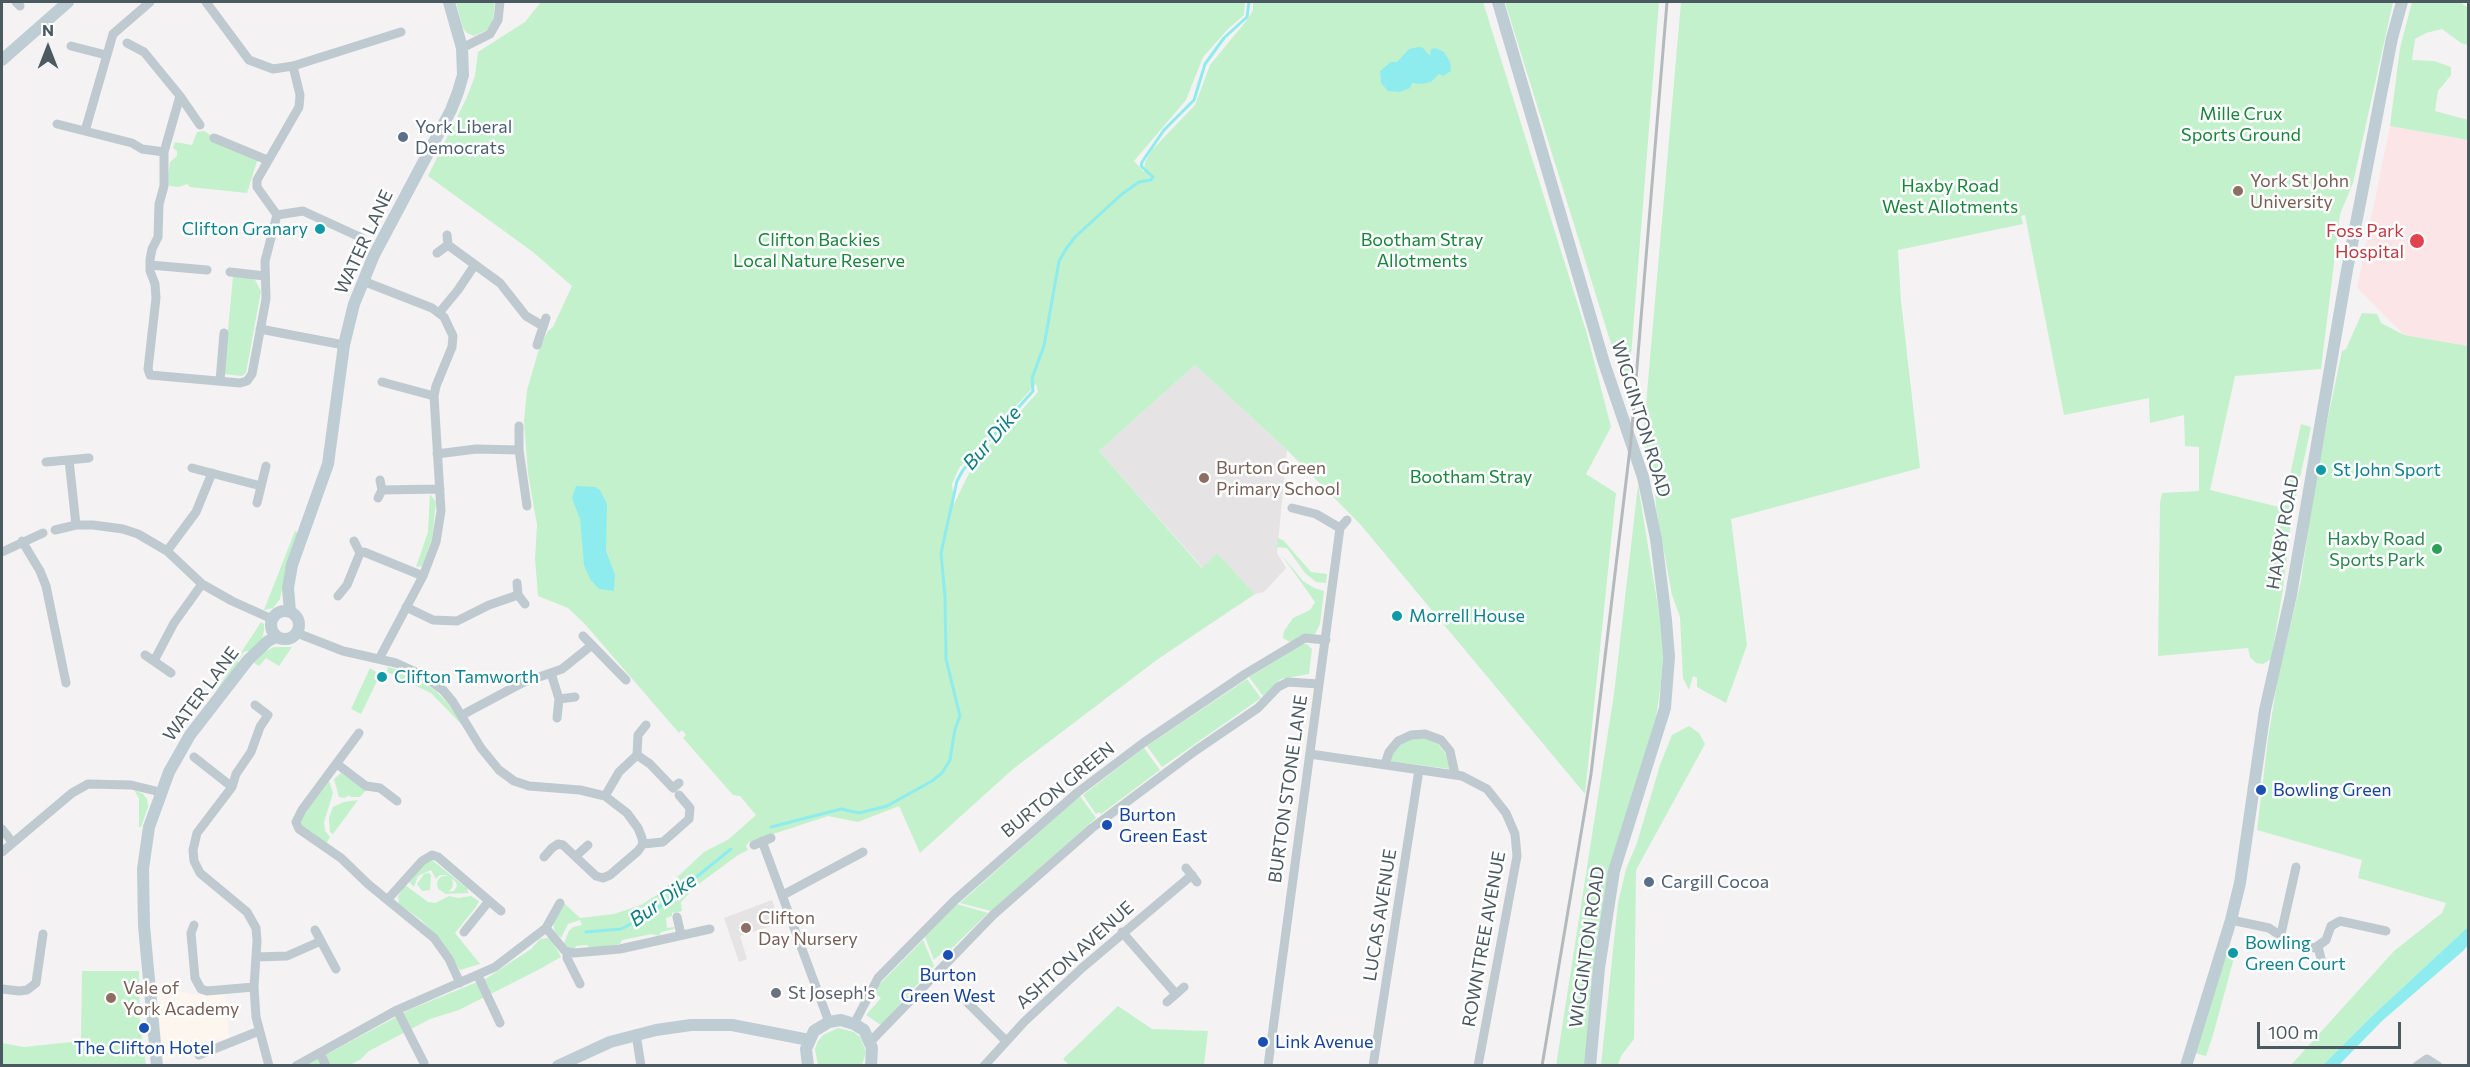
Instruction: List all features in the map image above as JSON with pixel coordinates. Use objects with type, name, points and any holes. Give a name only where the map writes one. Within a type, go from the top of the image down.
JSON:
[{"type":"street","points":[[2,60],[68,2]]},
{"type":"street","points":[[85,131],[113,34],[150,2]]},
{"type":"street","points":[[206,2],[249,60],[273,69],[293,66],[400,32]]},
{"type":"street","name":"WATER LANE","points":[[157,1065],[144,926],[143,887],[148,830],[160,792],[179,752],[219,695],[254,654],[276,637],[288,640],[297,633],[299,622],[290,611],[288,588],[292,565],[328,464],[344,345],[354,304],[386,232],[452,110],[463,75],[462,48],[449,2]]},
{"type":"street","points":[[462,48],[490,34],[498,21],[500,2]]},
{"type":"street","name":"WIGGINTON ROAD","points":[[1498,2],[1604,363],[1643,477],[1656,538],[1666,620],[1669,657],[1665,708],[1614,871],[1599,968],[1590,1065]]},
{"type":"street","name":"HAXBY ROAD","points":[[2186,1065],[2231,920],[2245,852],[2265,710],[2291,595],[2345,280],[2392,38],[2402,2]]},
{"type":"street","points":[[127,43],[144,52],[200,125]]},
{"type":"street","points":[[71,46],[106,55]]},
{"type":"street","points":[[180,96],[164,152],[164,186],[159,204],[158,237],[152,249],[150,265],[156,298],[148,369],[150,375],[240,383],[247,381],[252,374],[266,299],[265,261],[276,215],[257,187],[257,180],[299,107],[300,94],[293,66]]},
{"type":"street","points":[[57,124],[132,143],[142,149],[164,152]]},
{"type":"street","points":[[214,138],[267,160]]},
{"type":"street","points":[[276,215],[303,211],[362,238]]},
{"type":"street","points":[[437,253],[447,240],[474,266],[500,283],[526,316],[545,322],[537,345]]},
{"type":"street","points":[[150,265],[207,270]]},
{"type":"street","points":[[439,313],[459,290],[474,266]]},
{"type":"street","points":[[230,272],[266,276]]},
{"type":"street","points":[[363,281],[424,304],[439,313],[450,327],[453,336],[452,347],[434,396],[440,526],[432,557],[379,659]]},
{"type":"street","points":[[260,329],[344,345]]},
{"type":"street","points":[[220,381],[224,333]]},
{"type":"street","points":[[382,382],[394,391],[434,396]]},
{"type":"street","points":[[519,426],[519,450],[527,506]]},
{"type":"street","points":[[437,454],[476,449],[519,450]]},
{"type":"street","points":[[46,462],[89,458]]},
{"type":"street","points":[[69,460],[76,525]]},
{"type":"street","points":[[256,503],[266,466]]},
{"type":"street","points":[[192,468],[261,486]]},
{"type":"street","points":[[167,551],[196,512],[212,473]]},
{"type":"street","points":[[380,489],[440,489]]},
{"type":"street","points":[[1292,508],[1316,514],[1340,528],[1347,520]]},
{"type":"street","points":[[55,530],[76,525],[93,525],[123,529],[138,534],[167,551],[202,584],[232,601],[272,618]]},
{"type":"street","name":"BURTON STONE LANE","points":[[1268,1065],[1340,528]]},
{"type":"street","points":[[2,552],[43,533]]},
{"type":"street","points":[[22,541],[46,586],[65,678],[75,671]]},
{"type":"street","points":[[338,596],[347,585],[360,553],[354,541]]},
{"type":"street","points":[[360,553],[364,552],[423,576]]},
{"type":"street","points":[[154,661],[174,623],[202,584]]},
{"type":"street","points":[[517,584],[518,595],[525,604]]},
{"type":"street","points":[[406,607],[433,620],[458,621],[489,605],[518,595]]},
{"type":"street","points":[[276,637],[271,630],[272,618],[279,612],[290,611]]},
{"type":"street","points":[[297,633],[343,651],[379,659],[420,674],[443,690],[462,715],[488,758],[513,781],[529,786],[580,790],[605,796],[627,813],[638,828],[643,844]]},
{"type":"street","points":[[583,636],[626,680]]},
{"type":"street","name":"BURTON GREEN","points":[[854,1024],[878,978],[956,900],[1078,792],[1143,743],[1245,674],[1305,638],[1326,640]]},
{"type":"street","points":[[462,715],[522,683],[572,663],[592,645]]},
{"type":"street","points":[[145,655],[171,673]]},
{"type":"street","points":[[551,673],[559,699],[557,718]]},
{"type":"street","points":[[871,1041],[993,915],[1092,828],[1195,751],[1258,708],[1278,687],[1288,682],[1319,684]]},
{"type":"street","points":[[559,699],[575,697]]},
{"type":"street","points":[[255,705],[268,715],[260,727],[251,752],[236,774],[232,787],[197,833],[193,850],[194,861],[200,873],[247,912],[256,928],[254,987],[259,1031],[269,1065]]},
{"type":"street","points":[[605,796],[620,772],[637,755],[638,735],[646,725]]},
{"type":"street","points":[[359,733],[298,816],[299,829],[341,858],[368,884],[426,931],[442,948],[460,983]]},
{"type":"street","points":[[1385,764],[1389,752],[1398,741],[1411,735],[1425,734],[1441,740],[1450,751],[1455,774]]},
{"type":"street","name":"ROWNTREE AVENUE","points":[[1310,754],[1455,774],[1480,785],[1495,797],[1511,823],[1517,844],[1513,879],[1478,1065]]},
{"type":"street","points":[[637,755],[650,764],[673,788],[679,783]]},
{"type":"street","points":[[194,757],[232,787]]},
{"type":"street","points":[[337,764],[366,786],[380,788],[397,801]]},
{"type":"street","name":"LUCAS AVENUE","points":[[1373,1065],[1419,770]]},
{"type":"street","points":[[2,852],[72,794],[88,784],[115,784],[160,792]]},
{"type":"street","points":[[544,857],[558,844],[567,846],[596,876],[603,878],[610,875],[643,844],[663,842],[689,819],[690,808],[679,795]]},
{"type":"street","points":[[2,829],[13,843]]},
{"type":"street","points":[[762,841],[829,1022]]},
{"type":"street","points":[[576,856],[588,845]]},
{"type":"street","points":[[783,896],[863,852]]},
{"type":"street","points":[[388,899],[422,861],[432,855],[438,857],[501,911]]},
{"type":"street","points":[[2281,934],[2296,867]]},
{"type":"street","name":"ASHTON AVENUE","points":[[991,1063],[1006,1041],[1050,997],[1122,932],[1192,875]]},
{"type":"street","points":[[464,932],[489,901]]},
{"type":"street","points":[[296,1065],[397,1010],[478,976],[514,954],[546,928],[560,903]]},
{"type":"street","points":[[677,917],[681,935]]},
{"type":"street","points":[[2231,920],[2269,928],[2281,934],[2291,943],[2318,947],[2326,940],[2331,926],[2340,921],[2386,931]]},
{"type":"street","points":[[193,925],[190,933],[195,978],[201,989],[207,991],[254,987]]},
{"type":"street","points":[[546,928],[567,952],[567,958],[580,984]]},
{"type":"street","points":[[315,930],[336,969]]},
{"type":"street","points":[[567,952],[582,953],[620,949],[710,930]]},
{"type":"street","points":[[1122,932],[1176,994]]},
{"type":"street","points":[[2,989],[20,992],[36,983],[43,934]]},
{"type":"street","points":[[256,957],[287,956],[321,941]]},
{"type":"street","points":[[2318,947],[2322,966]]},
{"type":"street","points":[[478,976],[500,1023]]},
{"type":"street","points":[[1167,1002],[1184,987]]},
{"type":"street","points":[[976,1011],[984,1002]]},
{"type":"street","points":[[968,1003],[1006,1041]]},
{"type":"street","points":[[397,1010],[424,1063]]},
{"type":"street","points":[[807,1065],[806,1049],[814,1031],[829,1022],[841,1020],[864,1030],[871,1041],[873,1056],[871,1065]]},
{"type":"street","points":[[558,1065],[588,1051],[636,1034],[674,1026],[713,1024],[752,1028],[809,1040]]},
{"type":"street","points":[[202,1051],[259,1031]]},
{"type":"street","points":[[636,1034],[641,1065]]},
{"type":"street","points":[[320,1053],[326,1065]]},
{"type":"street","points":[[2417,1065],[2427,1059],[2439,1065]]},
{"type":"shaded area","name":"Foss Park Hospital","points":[[2390,126],[2468,140],[2468,346],[2404,335],[2357,288]]},
{"type":"shaded area","name":"Burton Green Primary School","points":[[1195,365],[1287,450],[1277,553],[1286,568],[1264,592],[1255,594],[1217,553],[1203,568],[1099,451]]},
{"type":"shaded area","name":"Clifton Day Nursery","points":[[772,900],[780,923],[740,936],[747,959],[739,962],[724,918]]},
{"type":"shaded area","points":[[156,982],[167,988],[193,995],[225,993],[229,1039],[202,1041],[163,1062]]},
{"type":"green space","points":[[456,2],[495,2],[493,22],[487,30],[474,36],[467,33],[463,28]]},
{"type":"green space","points":[[541,2],[1245,2],[1244,15],[1203,57],[1186,100],[1134,161],[1144,172],[1145,162],[1152,150],[1195,105],[1210,65],[1247,20],[1253,10],[1253,2],[1483,2],[1587,334],[1611,427],[1586,474],[1616,493],[1585,794],[1360,524],[1287,450],[1195,365],[1099,451],[1202,568],[1217,553],[1255,594],[1158,659],[1013,769],[920,853],[899,806],[858,822],[828,816],[749,842],[746,846],[748,850],[696,886],[681,902],[682,911],[672,913],[672,916],[666,918],[667,928],[675,927],[674,929],[661,932],[659,936],[652,934],[622,940],[620,944],[591,949],[587,945],[576,946],[575,949],[566,946],[564,943],[569,931],[573,927],[582,925],[580,920],[568,924],[561,938],[555,932],[553,923],[564,903],[580,918],[614,914],[641,905],[660,893],[704,852],[729,839],[756,815],[740,796],[733,795],[683,738],[686,735],[682,730],[679,733],[584,623],[568,608],[538,596],[535,559],[537,525],[528,474],[524,421],[527,390],[539,349],[548,331],[553,327],[572,286],[533,252],[428,176],[467,97],[475,76],[478,52],[525,22]],"holes":[[[1036,384],[1038,392],[975,461],[954,504],[952,484],[959,468]]]},
{"type":"green space","points":[[1505,2],[1659,2],[1629,381],[1623,385],[1617,357]]},
{"type":"green space","points":[[1681,2],[2393,2],[2353,183],[2340,214],[2321,369],[2235,376],[2210,490],[2283,508],[2301,424],[2311,427],[2292,514],[2283,589],[2271,659],[2263,664],[2256,663],[2250,657],[2248,648],[2158,656],[2160,503],[2162,493],[2199,491],[2199,447],[2185,446],[2184,415],[2150,423],[2149,398],[2064,415],[2025,215],[2021,216],[2023,224],[1898,250],[1901,301],[1920,468],[1731,519],[1747,645],[1726,703],[1697,687],[1697,678],[1693,676],[1689,690],[1683,678],[1680,617],[1672,595],[1656,508],[1654,475],[1650,472],[1643,439]]},
{"type":"green space","points":[[2412,2],[2460,2],[2468,8],[2468,45],[2461,43],[2442,29],[2426,33],[2415,39],[2412,60],[2434,61],[2451,67],[2451,75],[2438,91],[2435,111],[2468,120],[2468,140],[2390,126],[2400,48]]},
{"type":"green space","points":[[204,131],[239,153],[258,158],[247,193],[190,187],[187,184],[179,187],[170,186],[167,183],[170,162],[177,156],[177,151],[173,148],[175,142],[192,145],[197,132]]},
{"type":"green space","points":[[233,276],[254,278],[261,291],[246,373],[242,376],[224,374]]},
{"type":"green space","points":[[2362,313],[2377,314],[2381,323],[2404,335],[2468,346],[2468,927],[2323,1065],[2291,1065],[2394,951],[2442,913],[2446,903],[2358,878],[2362,860],[2257,830],[2278,677],[2301,581],[2315,479],[2342,351],[2346,349]]},
{"type":"green space","points":[[1638,485],[1661,625],[1663,656],[1661,683],[1656,717],[1618,841],[1586,1065],[1556,1066],[1614,694]]},
{"type":"green space","points":[[430,494],[436,502],[432,539],[422,566],[416,567],[428,532]]},
{"type":"green space","points":[[295,531],[299,533],[287,566],[280,599],[273,608],[264,610]]},
{"type":"green space","points":[[1278,538],[1283,540],[1311,572],[1327,574],[1326,583],[1316,582],[1305,573],[1287,548],[1277,547]]},
{"type":"green space","points":[[1281,554],[1303,581],[1324,591],[1320,624],[1315,634],[1300,636],[1290,642],[1283,638],[1284,631],[1293,618],[1310,610],[1315,602]]},
{"type":"green space","points":[[261,622],[264,624],[262,639],[251,650],[244,652],[238,665],[214,694]]},
{"type":"green space","points":[[1303,644],[1307,644],[1312,649],[1309,674],[1281,679],[1263,696],[1249,677]]},
{"type":"green space","points":[[274,647],[292,647],[279,666],[266,658],[259,666],[254,663],[260,654]]},
{"type":"green space","points":[[388,667],[408,672],[437,692],[455,711],[462,725],[431,693],[387,672]]},
{"type":"green space","points":[[370,668],[376,672],[374,678],[377,681],[361,714],[351,709]]},
{"type":"green space","points":[[1247,679],[1261,698],[1162,767],[1147,746]]},
{"type":"green space","points":[[1689,726],[1699,733],[1705,744],[1636,870],[1634,1039],[1621,1056],[1618,1065],[1601,1065],[1618,903],[1626,869],[1637,843],[1660,765],[1672,735]]},
{"type":"green space","points":[[1417,737],[1431,739],[1438,744],[1448,757],[1450,769],[1390,761],[1392,754],[1402,743]]},
{"type":"green space","points":[[1144,748],[1160,770],[1101,814],[1099,812],[1096,814],[1083,795]]},
{"type":"green space","points":[[341,773],[366,790],[360,797],[349,795],[345,798],[339,797],[334,779]]},
{"type":"green space","points":[[329,781],[333,793],[324,822],[325,831],[330,837],[326,844],[302,827],[301,819]]},
{"type":"green space","points":[[134,790],[143,794],[147,799],[148,807],[141,827],[139,827],[139,798]]},
{"type":"green space","points":[[1080,796],[1096,818],[991,911],[960,903]]},
{"type":"green space","points":[[358,800],[333,834],[330,832],[329,818],[333,807],[344,802]]},
{"type":"green space","points":[[432,860],[468,889],[469,893],[445,894],[443,892],[454,891],[457,886],[456,882],[446,875],[440,875],[436,879],[431,870],[418,876],[414,887],[409,882],[425,863]]},
{"type":"green space","points":[[424,874],[431,875],[430,890],[422,891],[417,884]]},
{"type":"green space","points":[[445,876],[453,884],[445,892],[437,884]]},
{"type":"green space","points":[[405,885],[428,902],[435,903],[449,896],[458,898],[471,896],[479,901],[455,933],[480,964],[460,970],[441,940],[421,920],[399,904],[398,896]]},
{"type":"green space","points":[[957,904],[988,913],[948,952],[945,950],[934,960],[925,937]]},
{"type":"green space","points":[[540,939],[551,939],[561,957],[538,970],[459,1010],[430,1019],[369,1051],[350,1065],[305,1066],[411,1009],[487,978],[531,949]]},
{"type":"green space","points":[[923,940],[934,966],[881,1025],[866,1015],[881,998],[873,991]]},
{"type":"green space","points":[[2225,954],[2234,958],[2206,1056],[2195,1053]]},
{"type":"green space","name":"Vale of York Academy","points":[[82,971],[139,971],[140,1024],[146,1065],[2,1065],[2,1043],[24,1047],[81,1041]]},
{"type":"green space","points":[[1118,1006],[1152,1029],[1208,1031],[1204,1065],[1069,1065],[1063,1059]]},
{"type":"green space","points":[[838,1028],[854,1032],[860,1037],[866,1052],[862,1065],[818,1065],[815,1049],[818,1041],[823,1035]]},
{"type":"water","points":[[1419,47],[1430,56],[1431,49],[1435,48],[1444,52],[1450,62],[1451,71],[1443,76],[1439,74],[1431,82],[1412,83],[1410,88],[1400,92],[1388,91],[1381,83],[1380,71],[1391,62],[1397,62],[1409,49]]},
{"type":"water","points":[[576,486],[595,487],[600,490],[607,504],[606,551],[615,575],[614,591],[599,589],[590,579],[584,565],[580,519],[572,498]]},
{"type":"water","points":[[2468,927],[2468,945],[2463,951],[2382,1021],[2339,1065],[2323,1065],[2372,1016]]},
{"type":"waterway","name":"Bur Dike","points":[[771,827],[841,809],[859,813],[887,806],[932,781],[942,773],[950,760],[955,729],[960,716],[946,659],[945,597],[941,553],[957,481],[963,470],[1033,391],[1032,378],[1044,346],[1059,261],[1066,249],[1075,237],[1122,194],[1139,182],[1151,180],[1153,177],[1141,166],[1142,162],[1164,130],[1194,100],[1205,64],[1224,38],[1247,17],[1249,2]]},
{"type":"waterway","name":"Bur Dike","points":[[586,932],[621,929],[652,913],[731,849]]},
{"type":"railway","points":[[1542,1066],[1591,774],[1631,440],[1667,2]]},
{"type":"place","name":"York Liberal Democrats","points":[[403,137]]},
{"type":"place","name":"York St John University","points":[[2238,191]]},
{"type":"place","name":"Clifton Granary","points":[[320,229]]},
{"type":"place","name":"Foss Park Hospital","points":[[2417,241]]},
{"type":"place","name":"St John Sport","points":[[2321,470]]},
{"type":"place","name":"Burton Green Primary School","points":[[1204,478]]},
{"type":"place","name":"Haxby Road Sports Park","points":[[2437,549]]},
{"type":"place","name":"Morrell House","points":[[1397,616]]},
{"type":"place","name":"Clifton Tamworth","points":[[382,677]]},
{"type":"place","name":"Bowling Green","points":[[2261,790]]},
{"type":"place","name":"Burton Green East","points":[[1107,825]]},
{"type":"place","name":"Cargill Cocoa","points":[[1649,882]]},
{"type":"place","name":"Clifton Day Nursery","points":[[746,928]]},
{"type":"place","name":"Bowling Green Court","points":[[2233,953]]},
{"type":"place","name":"Burton Green West","points":[[948,955]]},
{"type":"place","name":"St Joseph's","points":[[776,993]]},
{"type":"place","name":"Vale of York Academy","points":[[111,998]]},
{"type":"place","name":"The Clifton Hotel","points":[[144,1028]]},
{"type":"place","name":"Link Avenue","points":[[1263,1042]]},
{"type":"park label","name":"Mille Crux Sports Ground","points":[[2241,124]]},
{"type":"park label","name":"Haxby Road West Allotments","points":[[1950,196]]},
{"type":"park label","name":"Clifton Backies Local Nature Reserve","points":[[819,250]]},
{"type":"park label","name":"Bootham Stray Allotments","points":[[1422,250]]},
{"type":"park label","name":"Bootham Stray","points":[[1471,477]]}]
